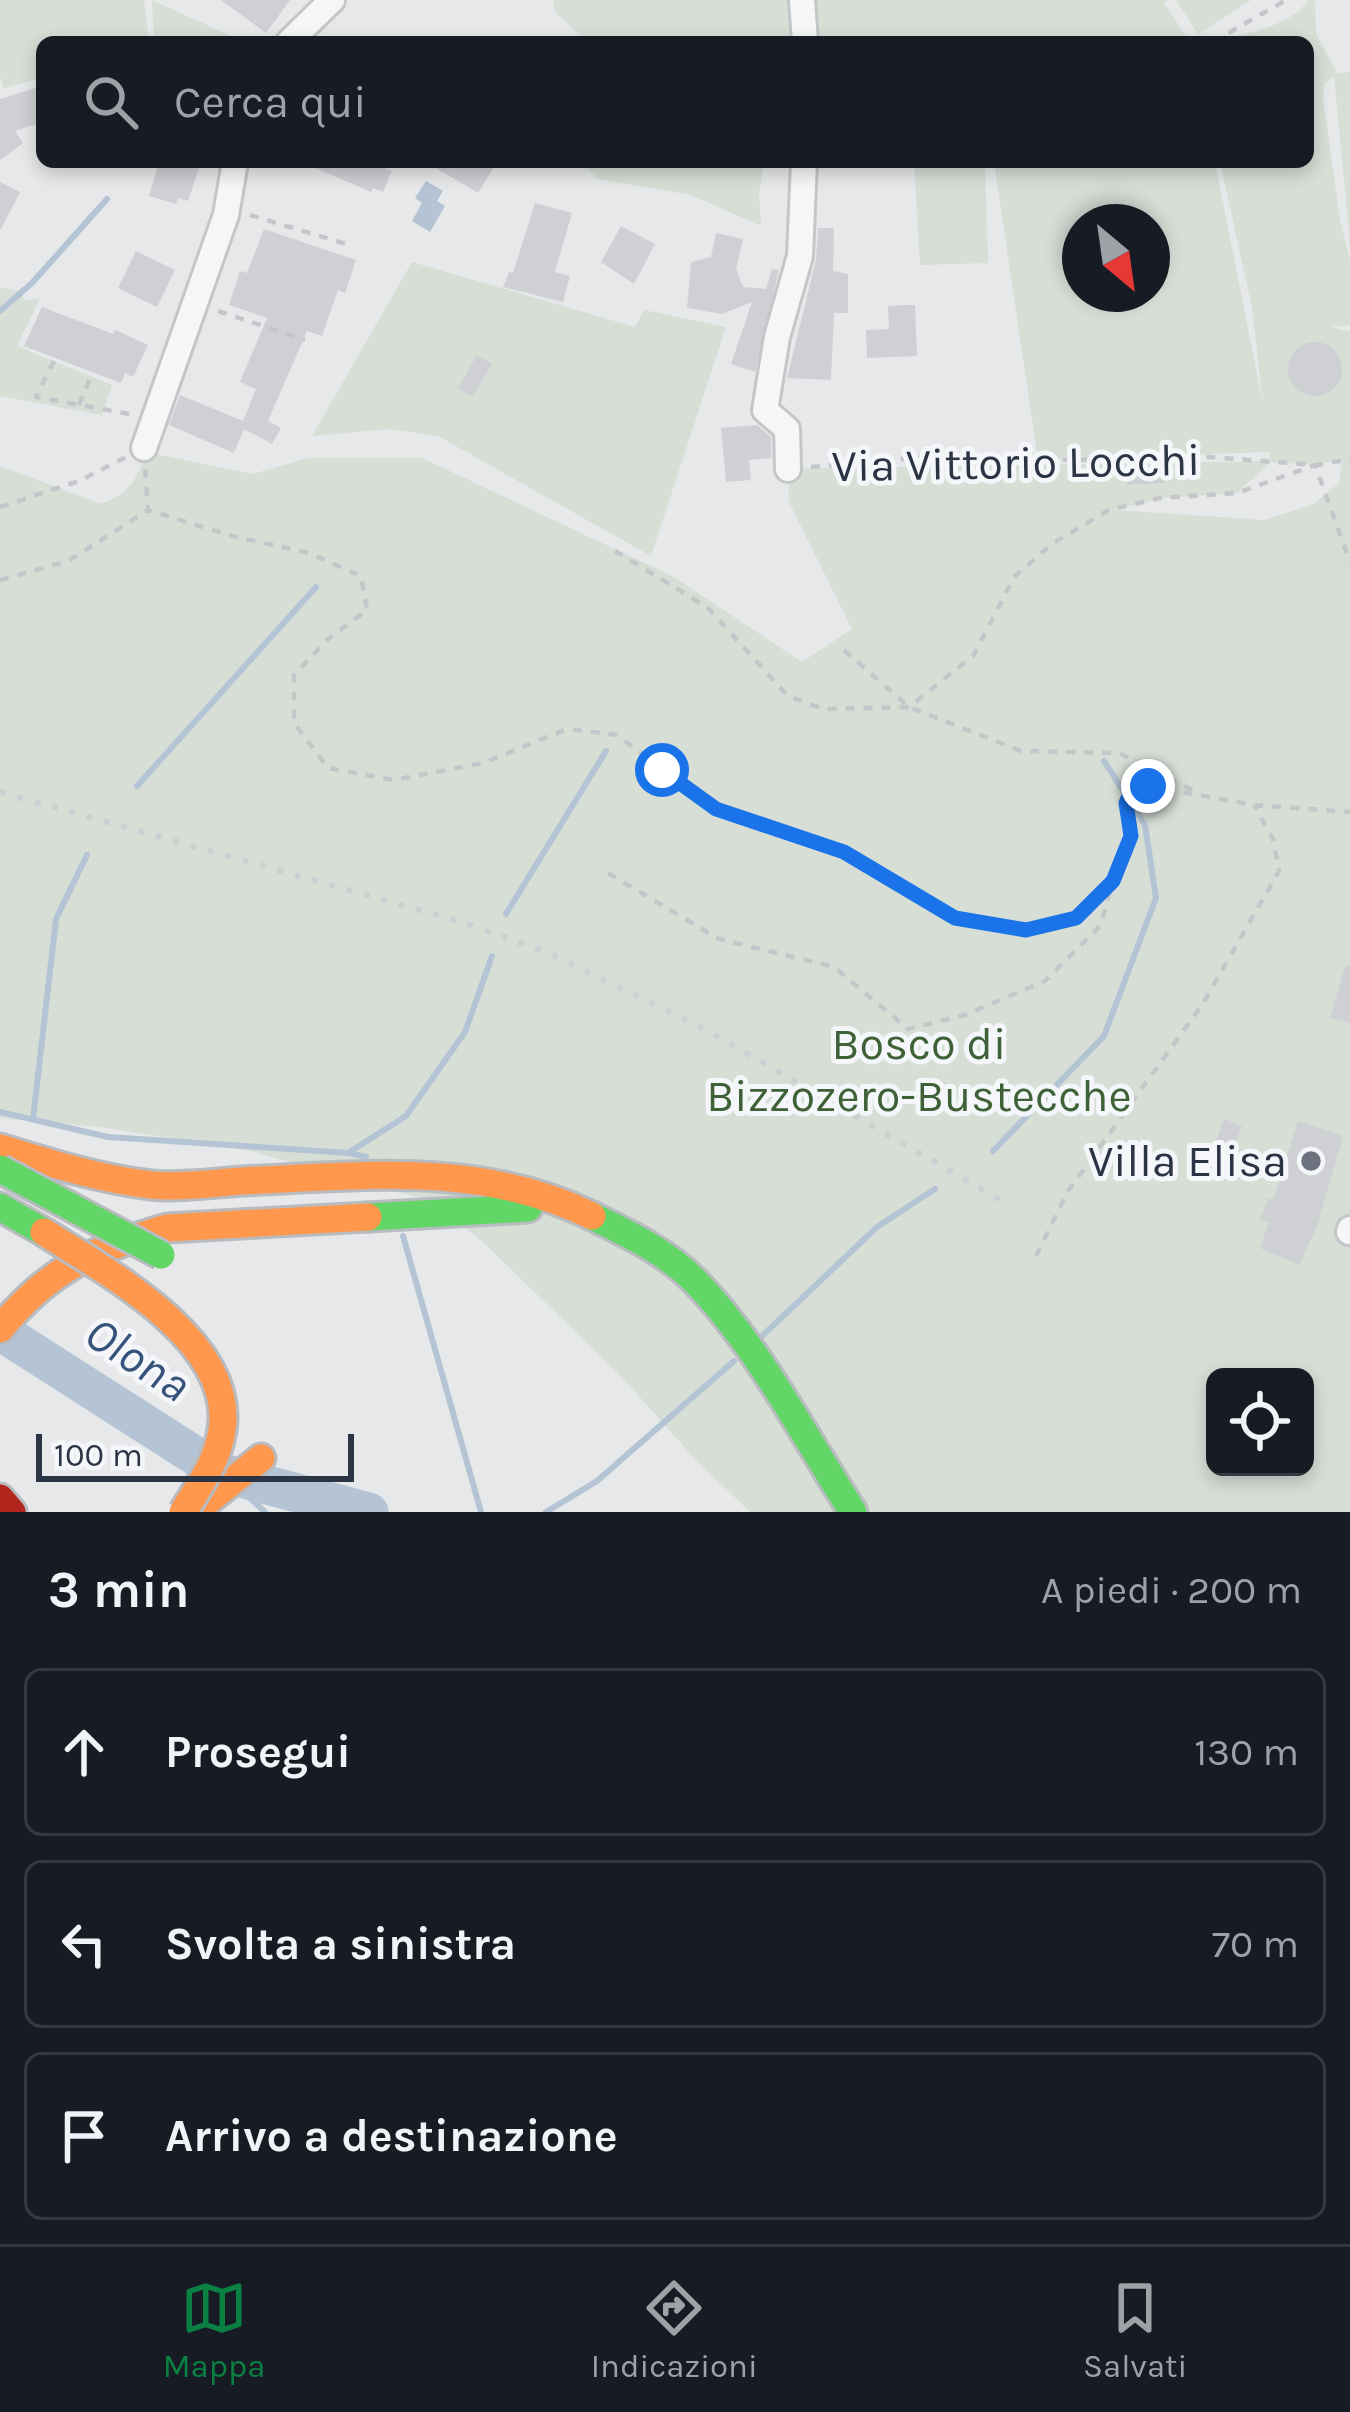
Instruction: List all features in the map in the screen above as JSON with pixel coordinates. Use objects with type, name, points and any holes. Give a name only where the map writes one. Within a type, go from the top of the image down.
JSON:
[{"type":"highway","points":[[0,1148],[61,1167],[153,1185],[415,1174],[513,1185],[598,1219],[650,1245],[692,1278],[731,1323],[853,1512]]},
{"type":"highway","points":[[0,1169],[161,1256]]},
{"type":"highway","points":[[0,1207],[197,1316]]},
{"type":"highway","points":[[0,1329],[39,1281],[126,1239],[166,1228],[473,1208],[530,1208],[598,1219]]},
{"type":"highway","points":[[44,1232],[167,1313],[212,1370],[221,1412],[217,1451],[203,1487],[183,1512]]},
{"type":"highway","points":[[773,1385],[800,1466],[824,1512]]},
{"type":"highway","points":[[773,1385],[860,1484],[878,1512]]},
{"type":"highway","points":[[194,1512],[261,1459]]},
{"type":"highway","points":[[0,1498],[12,1512]]},
{"type":"street","points":[[295,36],[332,0]]},
{"type":"street","points":[[802,0],[805,36]]},
{"type":"street","points":[[144,448],[227,208],[234,168]]},
{"type":"street","name":"Via Vittorio Locchi","points":[[788,470],[787,429],[765,410],[777,337],[800,256],[804,168]]},
{"type":"path","points":[[1223,36],[1286,0]]},
{"type":"path","points":[[227,208],[346,244]]},
{"type":"path","points":[[195,304],[305,340]]},
{"type":"path","points":[[54,361],[36,397],[153,418]]},
{"type":"path","points":[[79,405],[91,376]]},
{"type":"path","points":[[0,506],[79,481],[144,448],[148,510]]},
{"type":"path","name":"Via Vittorio Locchi","points":[[788,470],[925,457],[1208,458],[1315,465],[1350,459]]},
{"type":"path","points":[[615,551],[707,607],[788,696],[824,709],[909,706],[974,656],[1015,576],[1109,510],[1160,498],[1237,493],[1315,465],[1350,562]]},
{"type":"path","points":[[0,580],[68,561],[148,510],[309,553],[361,576],[367,610],[294,675],[294,723],[328,767],[394,780],[483,763],[567,729],[617,734],[716,809],[844,852],[955,918],[1026,930],[1076,918],[1113,881]]},
{"type":"path","points":[[844,650],[909,706],[1021,751],[1119,753],[1203,795]]},
{"type":"path","points":[[608,873],[719,939],[834,967],[908,1029],[965,1015],[1045,981],[1101,925],[1131,836],[1126,803],[1131,792],[1148,786],[1254,805],[1350,812]]},
{"type":"path","points":[[1036,1256],[1068,1191],[1202,1005],[1279,871],[1273,839],[1254,805]]},
{"type":"green space","points":[[0,0],[144,0],[148,36],[36,36],[36,80],[4,88]]},
{"type":"green space","points":[[152,0],[231,36],[154,36]]},
{"type":"green space","points":[[553,0],[1167,0],[1164,3],[1186,36],[581,36],[555,12]]},
{"type":"green space","points":[[1176,0],[1251,0],[1198,34]]},
{"type":"green space","name":"Bosco di Bizzozero-Bustecche","points":[[1315,0],[1316,34],[1337,73],[1350,72],[1350,240],[1334,76],[1324,84],[1323,98],[1350,261],[1350,325],[1331,327],[1350,332],[1350,1512],[750,1512],[620,1375],[484,1243],[431,1201],[246,1150],[100,1127],[0,1118],[0,466],[101,504],[131,485],[146,452],[252,474],[309,458],[422,458],[672,576],[802,662],[852,629],[789,502],[788,469],[1271,461],[1269,452],[1038,460],[995,168],[1216,168],[1263,404],[1252,307],[1221,168],[1314,168],[1314,36],[1237,36],[1266,28]],"holes":[[[1342,459],[1339,483],[1314,504],[1265,520],[1115,510],[1160,498],[1237,493],[1271,462],[1315,465]]]},
{"type":"green space","points":[[587,168],[763,168],[761,226],[691,195],[597,179]]},
{"type":"green space","points":[[914,168],[985,168],[988,263],[920,265]]},
{"type":"green space","points":[[412,262],[635,327],[644,310],[726,327],[651,556],[438,436],[389,429],[312,436]]},
{"type":"green space","points":[[0,287],[18,291],[25,301],[40,298],[17,346],[112,385],[102,415],[0,396]]},
{"type":"water","points":[[426,181],[443,191],[437,201],[445,206],[430,232],[412,221],[422,203],[415,198]]},
{"type":"building","points":[[221,0],[290,0],[266,33]]},
{"type":"building","points":[[36,88],[36,124],[15,131],[23,143],[0,160],[0,99]]},
{"type":"building","points":[[157,168],[199,168],[188,201],[178,198],[176,204],[149,196]]},
{"type":"building","points":[[316,168],[392,171],[383,192],[373,188],[371,192]]},
{"type":"building","points":[[436,168],[493,168],[478,193]]},
{"type":"building","points":[[0,182],[20,192],[0,231]]},
{"type":"building","points":[[535,203],[572,213],[555,272],[570,276],[563,302],[503,287],[509,272],[513,273]]},
{"type":"building","points":[[621,226],[655,244],[634,284],[601,262]]},
{"type":"building","points":[[818,228],[834,228],[833,271],[848,274],[848,313],[834,313],[831,380],[787,378],[816,260]]},
{"type":"building","points":[[264,229],[356,260],[345,293],[338,290],[322,336],[307,331],[268,421],[281,428],[272,444],[244,429],[234,453],[169,425],[180,395],[243,421],[256,389],[240,382],[267,318],[229,305],[240,271],[247,273]]},
{"type":"building","points":[[716,233],[743,239],[736,269],[743,287],[766,289],[772,269],[779,270],[755,372],[731,364],[752,302],[722,314],[687,308],[691,262],[711,257]]},
{"type":"building","points":[[136,251],[175,270],[157,307],[118,288]]},
{"type":"building","points":[[915,305],[917,356],[867,358],[866,330],[889,329],[888,306]]},
{"type":"building","points":[[42,307],[148,345],[133,377],[125,373],[121,383],[24,346]]},
{"type":"building","points":[[1315,342],[1334,350],[1342,369],[1334,388],[1315,396],[1296,388],[1288,369],[1296,350]]},
{"type":"building","points":[[477,355],[492,364],[473,397],[458,388]]},
{"type":"building","points":[[757,425],[771,437],[771,458],[749,460],[751,480],[726,482],[721,428]]},
{"type":"building","points":[[1165,467],[1164,483],[1127,485],[1127,468]]},
{"type":"building","points":[[1345,966],[1350,966],[1350,1023],[1330,1018]]},
{"type":"building","points":[[1224,1119],[1242,1126],[1232,1152],[1214,1146]]},
{"type":"building","points":[[1298,1121],[1343,1136],[1317,1226],[1299,1265],[1260,1248],[1269,1222],[1260,1220],[1268,1198],[1273,1200]]},
{"type":"waterway","points":[[0,311],[32,283],[107,199]]},
{"type":"waterway","points":[[137,786],[316,587]]},
{"type":"waterway","points":[[506,914],[606,751]]},
{"type":"waterway","points":[[993,1151],[1104,1036],[1156,898],[1145,825],[1104,761]]},
{"type":"waterway","points":[[33,1119],[56,919],[87,855]]},
{"type":"waterway","points":[[351,1151],[406,1116],[465,1032],[492,956]]},
{"type":"waterway","points":[[0,1112],[108,1137],[366,1157]]},
{"type":"waterway","points":[[758,1340],[877,1227],[935,1189]]},
{"type":"waterway","points":[[403,1236],[481,1512]]},
{"type":"waterway","name":"Olona","points":[[0,1331],[222,1473],[369,1512]]},
{"type":"waterway","points":[[546,1512],[597,1481],[734,1361]]},
{"type":"waterway","points":[[241,1490],[265,1512]]},
{"type":"railway","points":[[0,792],[459,921],[548,953],[703,1028],[1002,1201]]},
{"type":"traffic: fast","points":[[0,1169],[161,1255]]},
{"type":"traffic: fast","points":[[0,1207],[44,1232]]},
{"type":"traffic: fast","points":[[368,1217],[528,1208]]},
{"type":"traffic: fast","points":[[592,1216],[671,1260],[717,1305],[759,1361],[853,1512]]},
{"type":"traffic: slow","points":[[0,1148],[94,1175],[162,1186],[376,1175],[464,1179],[550,1198],[592,1216]]},
{"type":"traffic: slow","points":[[0,1329],[36,1291],[74,1264],[167,1228],[368,1217]]},
{"type":"traffic: slow","points":[[44,1232],[157,1309],[204,1360],[218,1388],[223,1419],[219,1445],[183,1512]]},
{"type":"traffic: slow","points":[[194,1512],[261,1458]]},
{"type":"traffic: jam","points":[[0,1498],[12,1512]]},
{"type":"place","name":"Villa Elisa","points":[[1311,1161]]},
{"type":"route","points":[[662,770],[716,809],[844,852],[955,918],[1026,930],[1076,918],[1113,881],[1131,836],[1126,803],[1131,792],[1148,786]]}]
